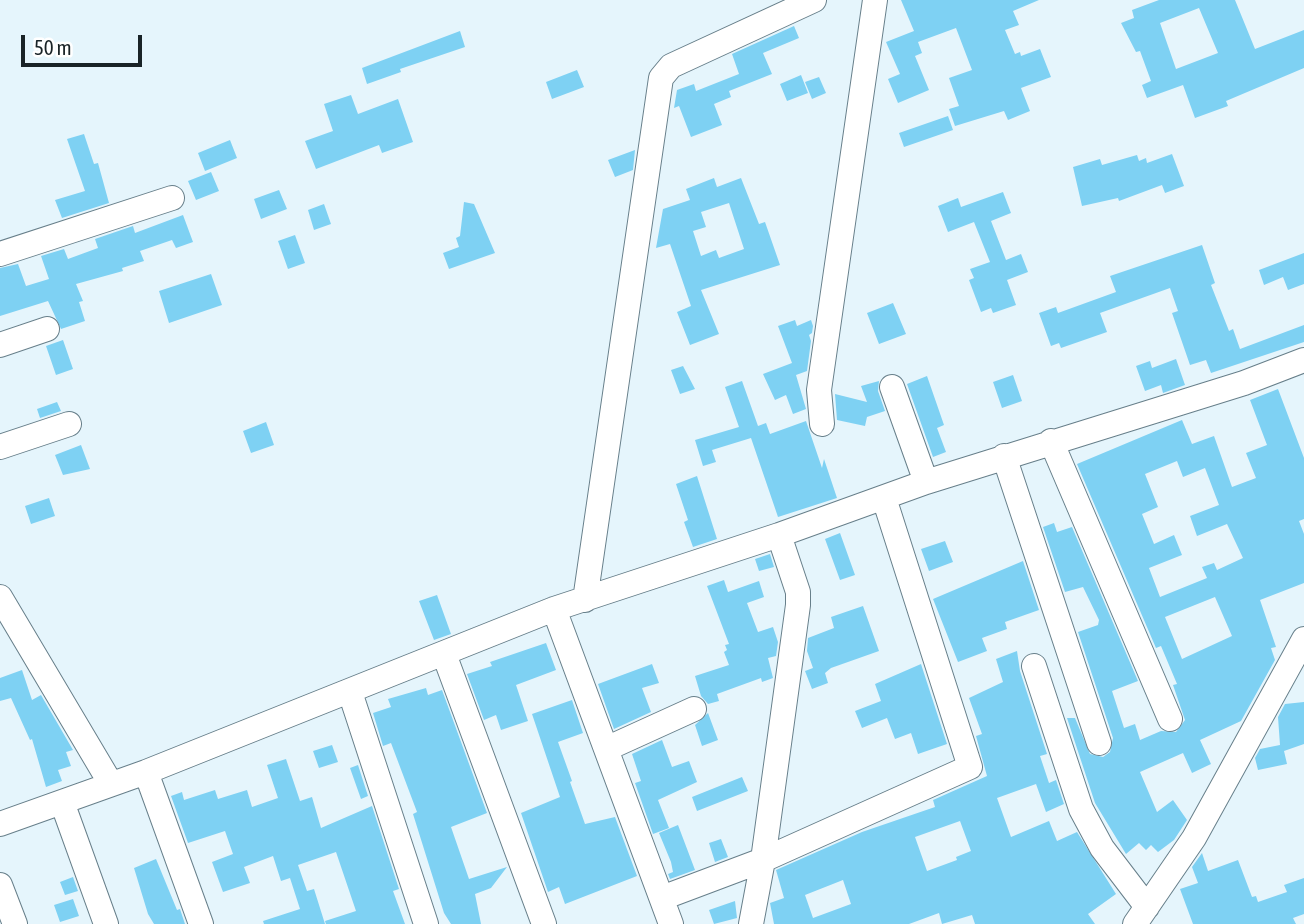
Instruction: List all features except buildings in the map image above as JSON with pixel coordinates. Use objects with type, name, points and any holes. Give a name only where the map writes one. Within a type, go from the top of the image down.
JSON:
[{"type":"street","points":[[585,600],[661,78],[671,66],[814,0]]},
{"type":"street","points":[[822,424],[819,390],[875,0]]},
{"type":"street","points":[[0,254],[172,198]]},
{"type":"street","points":[[0,345],[47,329]]},
{"type":"street","points":[[0,824],[146,772],[554,610],[1004,456],[1244,383],[1304,360]]},
{"type":"street","points":[[892,387],[926,482]]},
{"type":"street","points":[[0,447],[69,424]]},
{"type":"street","points":[[1051,441],[1170,719]]},
{"type":"street","points":[[1004,456],[1099,743]]},
{"type":"street","points":[[662,898],[763,860],[971,767],[884,498]]},
{"type":"street","points":[[751,924],[763,860],[798,605],[798,592],[779,535]]},
{"type":"street","points":[[0,597],[111,784]]},
{"type":"street","points":[[554,610],[671,924]]},
{"type":"street","points":[[1034,666],[1081,810],[1141,916],[1194,838],[1304,639]]},
{"type":"street","points":[[444,654],[544,924]]},
{"type":"street","points":[[350,692],[426,924]]},
{"type":"street","points":[[606,749],[694,709]]},
{"type":"street","points":[[146,772],[201,924]]},
{"type":"street","points":[[62,802],[106,924]]},
{"type":"street","points":[[0,885],[15,924]]}]
